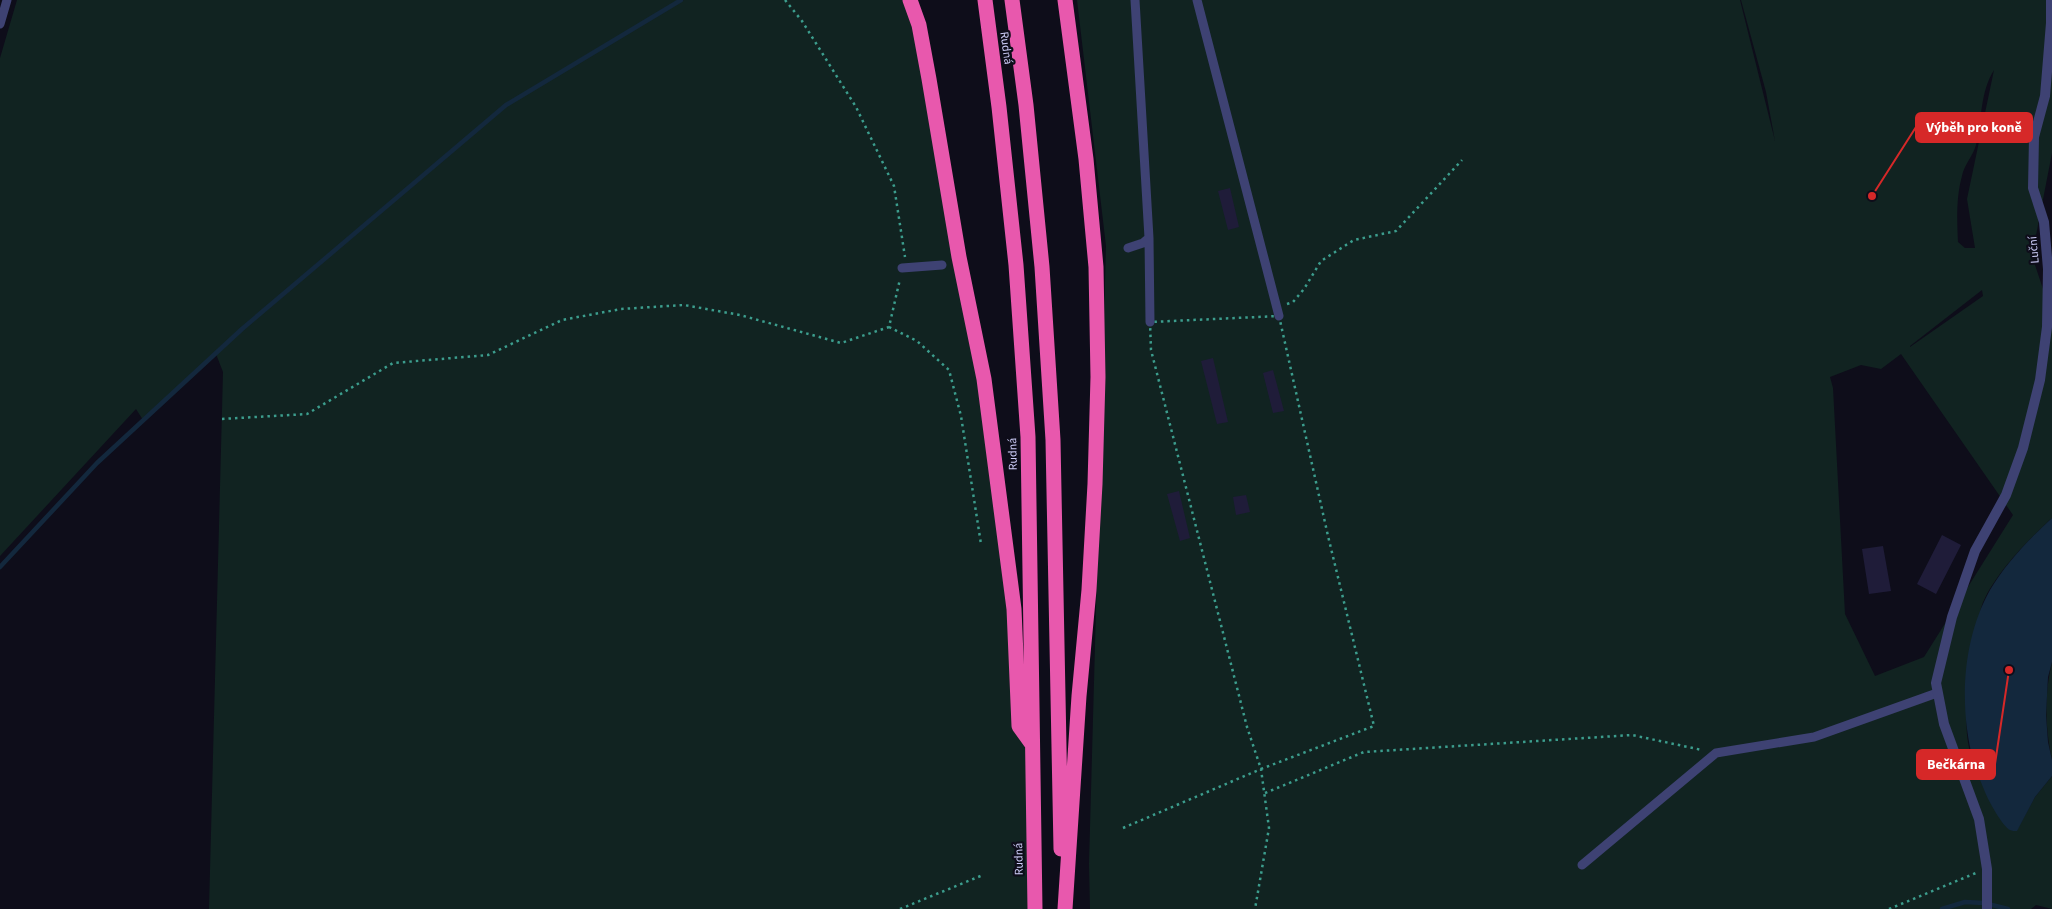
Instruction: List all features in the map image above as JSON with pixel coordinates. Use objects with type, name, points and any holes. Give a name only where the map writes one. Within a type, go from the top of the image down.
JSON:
[{"type":"highway","points":[[910,0],[919,25],[959,257],[984,379],[1014,609],[1019,726],[1032,744]]},
{"type":"highway","name":"Rudná","points":[[985,0],[1016,265],[1028,437],[1035,909]]},
{"type":"highway","name":"Rudná","points":[[1012,0],[1026,104],[1040,248],[1053,440],[1063,909]]},
{"type":"highway","points":[[1063,909],[1079,696],[1090,581],[1098,377],[1096,267],[1086,159],[1065,0]]},
{"type":"street","name":"Luční","points":[[1987,909],[1986,868],[1980,819],[1944,724],[1936,683],[1952,617],[1974,551],[2006,495],[2023,448],[2040,380],[2047,327],[2048,269],[2044,222],[2033,188],[2034,137],[2045,96],[2051,23],[2050,0]]},
{"type":"lane","points":[[0,24],[7,0]]},
{"type":"lane","points":[[1135,0],[1149,238],[1150,322]]},
{"type":"lane","points":[[1197,0],[1279,316]]},
{"type":"lane","points":[[1128,248],[1143,243],[1149,238]]},
{"type":"lane","points":[[902,268],[942,265]]},
{"type":"lane","points":[[1582,865],[1716,753],[1814,737],[1938,693]]},
{"type":"path","points":[[785,0],[802,21],[856,108],[894,186],[906,259],[902,268],[889,327]]},
{"type":"path","points":[[1285,305],[1292,302],[1304,289],[1321,261],[1354,240],[1396,231],[1462,160]]},
{"type":"path","points":[[222,420],[307,414],[393,363],[488,355],[562,320],[621,309],[684,305],[740,315],[841,343],[889,327],[917,341],[948,370],[960,416],[981,544]]},
{"type":"path","points":[[1123,828],[1261,769],[1374,726],[1330,545],[1279,316],[1150,322],[1151,350],[1247,727],[1261,769],[1269,828],[1255,909]]},
{"type":"path","points":[[1265,793],[1364,752],[1632,735],[1716,753]]},
{"type":"path","points":[[1888,909],[1986,868]]},
{"type":"path","points":[[900,909],[983,875]]},
{"type":"green space","points":[[17,0],[681,0],[585,58],[684,0],[910,0],[959,257],[1032,744],[1035,909],[209,909],[223,372],[216,354],[143,420],[136,409],[0,556],[0,58]]},
{"type":"green space","points":[[1077,0],[1740,0],[1775,141],[1766,92],[1741,0],[2052,0],[2052,153],[2032,256],[2052,316],[2052,518],[2011,560],[1986,596],[1978,622],[1966,720],[1967,736],[1974,763],[2017,830],[2035,797],[2052,776],[2052,909],[2036,905],[2031,909],[1090,909],[1089,864],[1106,246]],"holes":[[[1994,70],[1967,199],[1975,248],[1965,248],[1958,242],[1957,217],[1960,184],[1963,172],[1976,145],[1986,87]],[[1982,290],[1983,296],[1910,346]],[[1901,354],[2013,515],[1924,657],[1875,676],[1845,614],[1833,388],[1830,377],[1861,365],[1881,369]]]},
{"type":"green space","points":[[2052,662],[2052,760],[2046,711],[2049,674]]},
{"type":"water","points":[[2052,518],[2052,662],[2048,677],[2046,715],[2048,742],[2052,760],[2052,776],[2035,797],[2017,831],[2012,831],[2007,828],[1992,807],[1974,764],[1966,718],[1966,674],[1974,630],[1990,590],[2018,552]]},
{"type":"building","points":[[1230,188],[1239,227],[1228,230],[1218,191]]},
{"type":"building","points":[[1213,358],[1228,422],[1217,424],[1201,361]]},
{"type":"building","points":[[1273,370],[1284,411],[1273,413],[1263,373]]},
{"type":"building","points":[[1179,491],[1190,538],[1180,541],[1167,494]]},
{"type":"building","points":[[1246,495],[1250,512],[1236,515],[1233,497]]},
{"type":"building","points":[[1942,535],[1961,545],[1936,594],[1917,584]]},
{"type":"building","points":[[1883,546],[1891,591],[1869,594],[1862,549]]},
{"type":"waterway","points":[[0,567],[97,463],[242,329],[506,105],[681,0]]},
{"type":"waterway","points":[[1942,909],[1965,902],[1984,903],[2008,909]]},
{"type":"place","name":"Výběh pro koně","points":[[1872,196]]},
{"type":"place","name":"Bečkárna","points":[[2009,670]]}]
